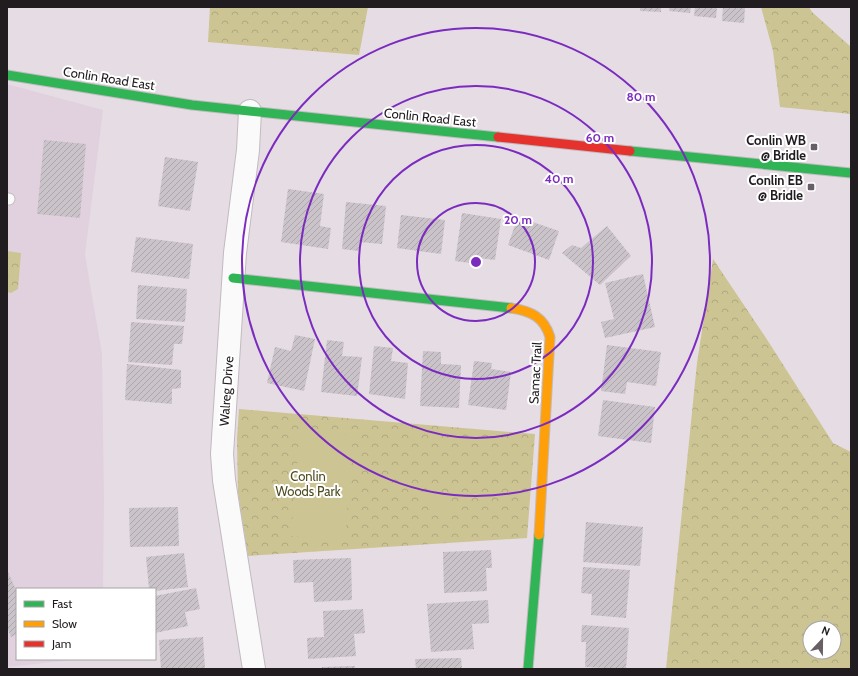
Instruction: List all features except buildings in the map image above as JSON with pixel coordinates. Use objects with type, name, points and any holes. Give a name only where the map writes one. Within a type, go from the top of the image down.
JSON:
[{"type":"street","name":"Conlin Road East","points":[[7,75],[192,105],[693,158],[851,173]]},
{"type":"street","name":"Walreg Drive","points":[[250,111],[248,150],[235,253],[222,454],[224,480],[254,669]]},
{"type":"street","name":"Samac Trail","points":[[233,278],[516,309],[528,312],[540,319],[547,327],[550,337],[539,530],[528,669]]},
{"type":"shaded area","points":[[7,84],[103,110],[85,255],[102,354],[104,500],[103,588],[16,588],[16,660],[72,660],[7,667]]},
{"type":"green space","points":[[210,7],[368,7],[359,55],[208,42]]},
{"type":"green space","points":[[761,7],[809,7],[812,12],[851,47],[851,114],[780,107],[773,51]]},
{"type":"green space","points":[[7,251],[21,253],[18,289],[11,293],[7,292]]},
{"type":"green space","points":[[713,259],[766,338],[833,443],[851,452],[851,669],[666,669],[697,363]]},
{"type":"green space","name":"Conlin Woods Park","points":[[239,409],[535,434],[527,538],[248,556],[238,493],[237,439]]},
{"type":"green space","points":[[300,431],[353,435],[345,541],[291,536]]},
{"type":"green space","points":[[437,491],[455,506],[443,520],[425,505]]},
{"type":"traffic: fast","points":[[7,75],[192,105],[498,137]]},
{"type":"traffic: fast","points":[[630,151],[851,173]]},
{"type":"traffic: fast","points":[[233,278],[511,308]]},
{"type":"traffic: fast","points":[[528,669],[539,535]]},
{"type":"traffic: slow","points":[[511,308],[525,311],[536,316],[544,324],[550,337],[539,535]]},
{"type":"traffic: jam","points":[[498,137],[630,151]]},
{"type":"place","name":"Conlin WB @ Bridle","points":[[814,147]]},
{"type":"place","name":"Conlin EB @ Bridle","points":[[811,187]]}]
